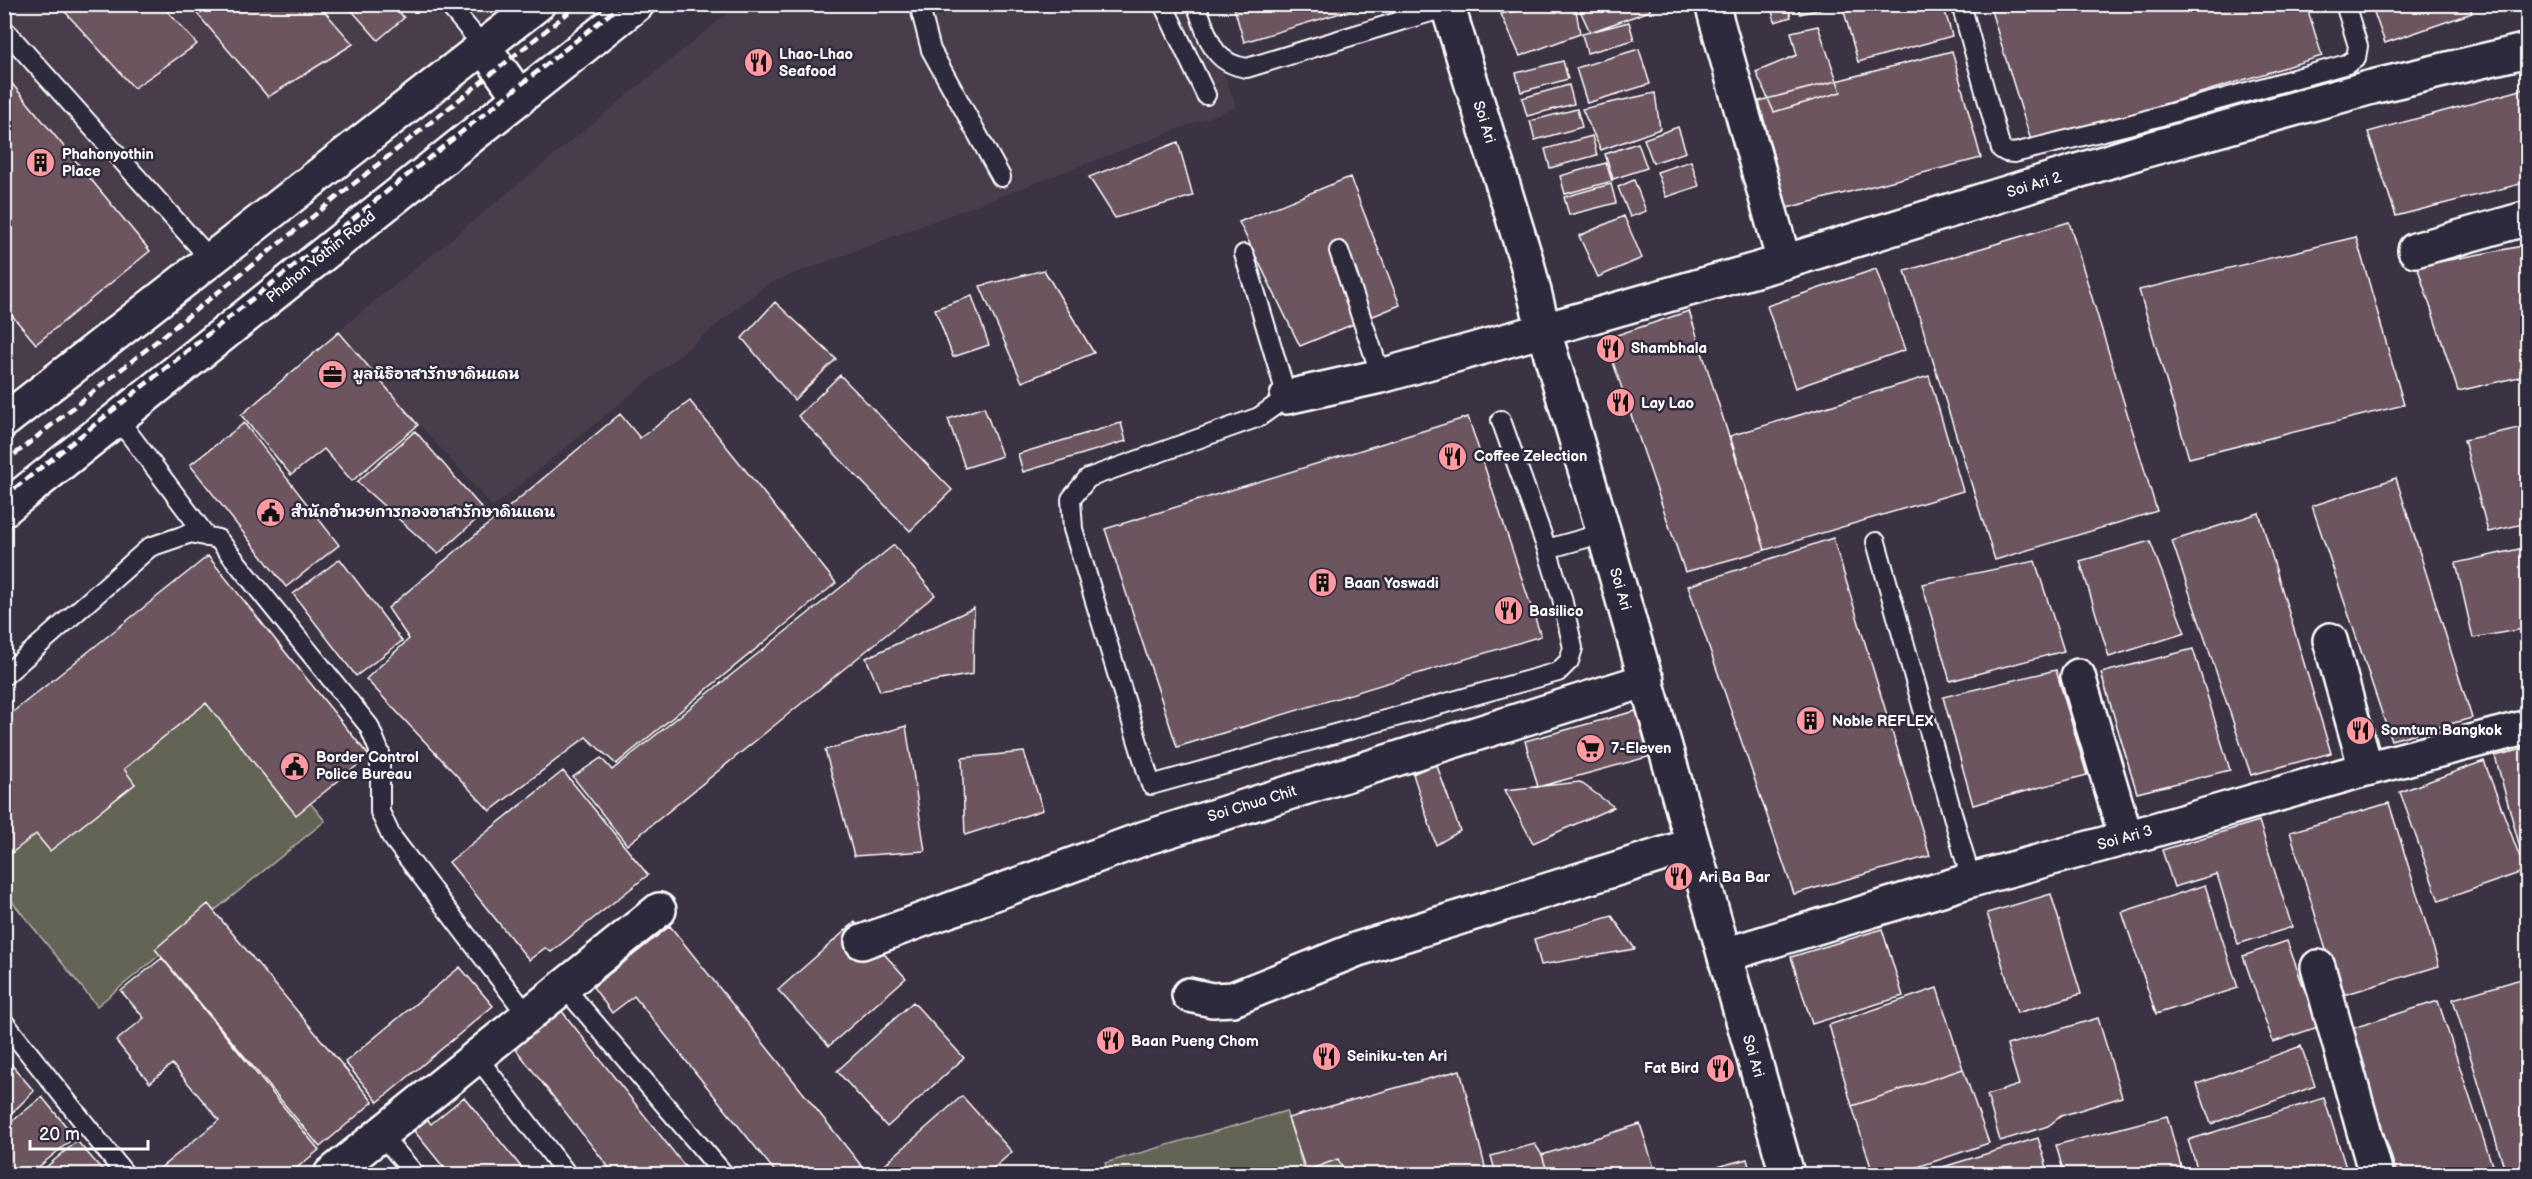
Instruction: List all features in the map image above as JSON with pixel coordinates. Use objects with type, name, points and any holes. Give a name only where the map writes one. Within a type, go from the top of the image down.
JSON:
[{"type":"street","points":[[4,421],[212,261],[537,4]]},
{"type":"street","name":"Phahon Yothin Road","points":[[4,509],[637,4]]},
{"type":"street","points":[[1713,4],[1784,262]]},
{"type":"street","name":"Soi Ari","points":[[1448,6],[1527,263],[1543,328],[1647,681],[1787,1174]]},
{"type":"street","points":[[483,46],[520,98]]},
{"type":"street","name":"Soi Ari 2","points":[[1287,397],[1381,376],[1543,328],[1784,262],[2135,138],[2372,87],[2528,50]]},
{"type":"street","points":[[2415,250],[2528,218]]},
{"type":"street","points":[[2330,640],[2366,769]]},
{"type":"street","points":[[2078,676],[2126,838]]},
{"type":"street","name":"Soi Chua Chit","points":[[862,942],[1145,838],[1647,681]]},
{"type":"street","name":"Soi Ari 3","points":[[1725,955],[1971,880],[2366,769],[2528,727]]},
{"type":"street","points":[[1189,995],[1212,1000],[1233,999],[1358,949],[1693,846]]},
{"type":"street","points":[[331,1174],[660,910]]},
{"type":"street","points":[[2318,967],[2376,1174]]},
{"type":"lane","points":[[448,4],[483,46]]},
{"type":"lane","points":[[919,4],[931,50],[1001,177]]},
{"type":"lane","points":[[1163,4],[1206,95]]},
{"type":"lane","points":[[1196,4],[1214,51],[1219,58],[1228,64],[1247,68],[1405,12],[1448,6]]},
{"type":"lane","points":[[1961,4],[2001,148],[2006,152],[2014,153],[2135,138],[2347,64],[2356,58],[2358,46],[2345,4]]},
{"type":"lane","points":[[4,29],[212,261]]},
{"type":"lane","points":[[1339,252],[1381,376]]},
{"type":"lane","points":[[1244,254],[1287,397],[1258,417],[1088,478],[1071,499],[1073,529],[1151,785],[1558,672],[1569,661],[1573,648],[1562,598],[1547,549],[1500,420]]},
{"type":"lane","points":[[118,419],[207,537]]},
{"type":"lane","points":[[4,676],[150,547],[191,533],[218,539],[369,726],[380,753],[380,812],[391,837],[528,1016]]},
{"type":"lane","points":[[1547,549],[1604,533]]},
{"type":"lane","points":[[1876,542],[1971,880]]},
{"type":"lane","points":[[564,987],[724,1174]]},
{"type":"lane","points":[[4,1022],[125,1174]]},
{"type":"lane","points":[[477,1057],[567,1174]]},
{"type":"lane","points":[[381,1135],[415,1174]]},
{"type":"shaded area","points":[[5,5],[508,5],[5,394]]},
{"type":"shaded area","points":[[738,5],[1195,5],[1237,107],[767,284],[493,507],[337,332]]},
{"type":"green space","points":[[209,680],[325,821],[97,1006],[5,893],[5,847]]},
{"type":"green space","points":[[1286,1111],[1305,1174],[1109,1174],[1105,1163]]},
{"type":"green space","points":[[1298,1145],[1384,1174],[1306,1174]]},
{"type":"building","points":[[58,4],[161,4],[197,44],[134,88]]},
{"type":"building","points":[[189,4],[318,4],[353,44],[268,97]]},
{"type":"building","points":[[346,4],[393,4],[404,18],[378,40]]},
{"type":"building","points":[[1233,4],[1364,4],[1364,6],[1244,42]]},
{"type":"building","points":[[1550,4],[1575,4],[1580,34],[1520,56],[1501,14]]},
{"type":"building","points":[[1577,4],[1649,4],[1650,11],[1590,32]]},
{"type":"building","points":[[1770,4],[1787,4],[1791,17],[1775,22]]},
{"type":"building","points":[[1797,4],[1830,4],[1830,7],[1800,14]]},
{"type":"building","points":[[1842,4],[1943,4],[1952,36],[1858,62]]},
{"type":"building","points":[[1989,4],[2306,4],[2322,56],[2032,144]]},
{"type":"building","points":[[2371,4],[2469,4],[2472,13],[2385,43]]},
{"type":"building","points":[[1629,22],[1634,40],[1587,53],[1582,34]]},
{"type":"building","points":[[1818,26],[1841,92],[1774,112],[1756,72],[1797,55],[1791,32]]},
{"type":"building","points":[[1639,49],[1650,84],[1587,103],[1576,68]]},
{"type":"building","points":[[1952,51],[1981,158],[1787,208],[1759,101]]},
{"type":"building","points":[[1563,61],[1568,79],[1521,92],[1516,73]]},
{"type":"building","name":"Phahonyothin Place","points":[[4,74],[150,251],[36,344],[4,306]]},
{"type":"building","points":[[1569,85],[1574,104],[1527,116],[1522,98]]},
{"type":"building","points":[[2528,88],[2528,182],[2396,216],[2368,132]]},
{"type":"building","points":[[1655,93],[1660,129],[1601,150],[1582,109]]},
{"type":"building","points":[[1577,109],[1582,127],[1535,140],[1530,121]]},
{"type":"building","points":[[1678,127],[1686,152],[1653,163],[1644,139]]},
{"type":"building","points":[[1592,136],[1597,155],[1550,168],[1545,149]]},
{"type":"building","points":[[1178,142],[1193,196],[1115,218],[1089,177]]},
{"type":"building","points":[[1638,143],[1647,168],[1613,179],[1605,154]]},
{"type":"building","points":[[1691,161],[1699,186],[1666,197],[1657,172]]},
{"type":"building","points":[[1606,163],[1612,181],[1565,194],[1560,176]]},
{"type":"building","points":[[1350,177],[1400,305],[1300,346],[1239,222]]},
{"type":"building","points":[[1634,180],[1646,211],[1630,217],[1618,187]]},
{"type":"building","points":[[1611,184],[1616,203],[1569,215],[1564,197]]},
{"type":"building","points":[[1624,216],[1642,258],[1598,277],[1579,236]]},
{"type":"building","points":[[2069,222],[2157,511],[1995,560],[1905,271]]},
{"type":"building","points":[[2356,237],[2404,405],[2189,458],[2139,290]]},
{"type":"building","points":[[2528,245],[2528,375],[2458,391],[2417,266]]},
{"type":"building","points":[[1876,269],[1905,350],[1795,388],[1767,306]]},
{"type":"building","points":[[1044,270],[1094,353],[1022,382],[980,286]]},
{"type":"building","points":[[972,296],[989,345],[953,357],[935,309]]},
{"type":"building","points":[[775,302],[836,359],[794,400],[742,338]]},
{"type":"building","points":[[1689,311],[1765,550],[1685,572],[1605,339]]},
{"type":"building","name":"มูลนิธิอาสารักษาดินแดน","points":[[339,332],[418,425],[352,481],[324,449],[291,475],[241,415]]},
{"type":"building","points":[[840,375],[952,490],[910,531],[798,416]]},
{"type":"building","points":[[1929,376],[1963,491],[1765,550],[1730,436]]},
{"type":"building","points":[[690,401],[836,583],[616,764],[586,737],[490,811],[366,679],[409,639],[388,608],[620,414],[640,438]]},
{"type":"building","points":[[984,407],[1002,456],[965,468],[948,419]]},
{"type":"building","name":"Baan Yoswadi","points":[[1468,417],[1541,636],[1177,747],[1105,529]]},
{"type":"building","name":"สำนักอำนวยการกองอาสารักษาดินแดน","points":[[244,423],[339,545],[286,587],[190,465]]},
{"type":"building","points":[[1121,423],[1126,441],[1023,472],[1018,454]]},
{"type":"building","points":[[2528,426],[2528,523],[2488,532],[2464,440]]},
{"type":"building","points":[[415,431],[485,512],[438,554],[357,482]]},
{"type":"building","points":[[2396,478],[2472,718],[2391,740],[2312,506]]},
{"type":"building","points":[[2259,513],[2331,753],[2251,775],[2172,541]]},
{"type":"building","name":"Noble REFLEX","points":[[1833,538],[1930,856],[1794,894],[1688,586]]},
{"type":"building","points":[[2150,541],[2185,633],[2109,657],[2080,561]]},
{"type":"building","points":[[894,545],[935,595],[627,845],[573,777],[601,758],[612,770]]},
{"type":"building","points":[[2524,548],[2528,562],[2528,628],[2473,638],[2456,563]]},
{"type":"building","points":[[208,556],[369,756],[296,815],[206,703],[124,769],[135,784],[50,851],[36,834],[4,859],[4,719]]},
{"type":"building","points":[[340,559],[402,641],[356,676],[293,594]]},
{"type":"building","points":[[2035,561],[2064,651],[1950,681],[1922,584]]},
{"type":"building","points":[[974,608],[973,674],[880,691],[866,658]]},
{"type":"building","points":[[2193,649],[2230,770],[2137,793],[2101,673]]},
{"type":"building","points":[[2056,670],[2087,775],[1973,805],[1943,697]]},
{"type":"building","name":"7-Eleven","points":[[1643,709],[1655,755],[1538,787],[1525,741]]},
{"type":"building","points":[[906,726],[925,851],[854,856],[825,750]]},
{"type":"building","points":[[2528,748],[2528,877],[2495,756]]},
{"type":"building","points":[[1024,752],[1043,810],[965,835],[962,758]]},
{"type":"building","points":[[2484,761],[2525,871],[2439,901],[2400,792]]},
{"type":"building","points":[[1436,763],[1460,831],[1436,845],[1413,774]]},
{"type":"building","points":[[563,771],[648,875],[551,952],[545,948],[529,960],[449,862]]},
{"type":"building","points":[[1580,782],[1614,807],[1533,843],[1505,790]]},
{"type":"building","points":[[2389,803],[2439,966],[2340,996],[2290,832]]},
{"type":"building","points":[[2259,821],[2292,927],[2238,944],[2217,874],[2174,887],[2162,850]]},
{"type":"building","points":[[2205,885],[2238,988],[2156,1014],[2122,912]]},
{"type":"building","points":[[2051,894],[2081,994],[2017,1013],[1987,913]]},
{"type":"building","points":[[208,904],[373,1102],[320,1147],[155,949]]},
{"type":"building","points":[[1612,916],[1635,949],[1541,965],[1534,939]]},
{"type":"building","points":[[855,922],[906,978],[829,1046],[778,990]]},
{"type":"building","points":[[670,926],[868,1174],[777,1174],[634,996],[612,1013],[593,987]]},
{"type":"building","points":[[1882,929],[1903,996],[1812,1024],[1791,957]]},
{"type":"building","points":[[2287,941],[2318,1027],[2273,1042],[2243,956]]},
{"type":"building","points":[[162,958],[319,1150],[289,1174],[153,1174],[219,1120],[172,1064],[150,1083],[116,1041],[144,1018],[121,991]]},
{"type":"building","points":[[460,967],[493,1006],[378,1102],[345,1062]]},
{"type":"building","points":[[2528,977],[2528,1174],[2506,1174],[2453,999]]},
{"type":"building","points":[[1937,988],[1963,1069],[1852,1106],[1829,1025]]},
{"type":"building","points":[[2438,1001],[2495,1174],[2397,1174],[2350,1029]]},
{"type":"building","points":[[913,1002],[964,1058],[887,1127],[837,1071]]},
{"type":"building","points":[[561,1010],[691,1174],[614,1174],[514,1047]]},
{"type":"building","points":[[2098,1018],[2122,1097],[2061,1116],[2048,1126],[2000,1141],[1987,1095],[2019,1085],[2007,1045]]},
{"type":"building","points":[[2301,1046],[2315,1086],[2211,1124],[2197,1084]]},
{"type":"building","points":[[4,1056],[34,1091],[4,1121]]},
{"type":"building","points":[[1963,1069],[1989,1143],[1897,1174],[1873,1174],[1852,1106]]},
{"type":"building","points":[[1460,1070],[1487,1174],[1345,1174],[1338,1159],[1306,1171],[1288,1118]]},
{"type":"building","points":[[962,1096],[1012,1152],[987,1174],[893,1174],[884,1165]]},
{"type":"building","points":[[42,1097],[75,1137],[30,1174],[4,1174],[4,1128]]},
{"type":"building","points":[[464,1097],[527,1174],[449,1174],[411,1127],[425,1116],[431,1124]]},
{"type":"building","points":[[2324,1098],[2348,1174],[2199,1174],[2188,1140]]},
{"type":"building","points":[[2167,1116],[2183,1174],[2064,1174],[2056,1145]]},
{"type":"building","points":[[1640,1124],[1656,1174],[1548,1174],[1542,1155]]},
{"type":"building","points":[[2038,1138],[2049,1174],[1920,1174]]},
{"type":"building","points":[[77,1141],[106,1174],[38,1174]]},
{"type":"building","points":[[1535,1144],[1542,1155],[1548,1174],[1496,1174],[1491,1156]]},
{"type":"building","points":[[1747,1159],[1751,1174],[1690,1174]]},
{"type":"railway","points":[[4,463],[579,4]]},
{"type":"railway","points":[[4,497],[622,4]]},
{"type":"place","name":"Lhao-Lhao Seafood","points":[[758,63]]},
{"type":"place","name":"Phahonyothin Place","points":[[41,163]]},
{"type":"place","name":"Shambhala","points":[[1610,348]]},
{"type":"place","name":"มูลนิธิอาสารักษาดินแดน","points":[[332,374]]},
{"type":"place","name":"Lay Lao","points":[[1620,403]]},
{"type":"place","name":"Coffee Zelection","points":[[1453,456]]},
{"type":"place","name":"สำนักอำนวยการกองอาสารักษาดินแดน","points":[[270,512]]},
{"type":"place","name":"Baan Yoswadi","points":[[1323,583]]},
{"type":"place","name":"Basilico","points":[[1508,611]]},
{"type":"place","name":"Noble REFLEX","points":[[1811,721]]},
{"type":"place","name":"Somtum Bangkok","points":[[2360,730]]},
{"type":"place","name":"7-Eleven","points":[[1590,748]]},
{"type":"place","name":"Border Control Police Bureau","points":[[295,766]]},
{"type":"place","name":"Ari Ba Bar","points":[[1678,877]]},
{"type":"place","name":"Baan Pueng Chom","points":[[1110,1041]]},
{"type":"place","name":"Seiniku-ten Ari","points":[[1326,1056]]},
{"type":"place","name":"Fat Bird","points":[[1720,1068]]}]
